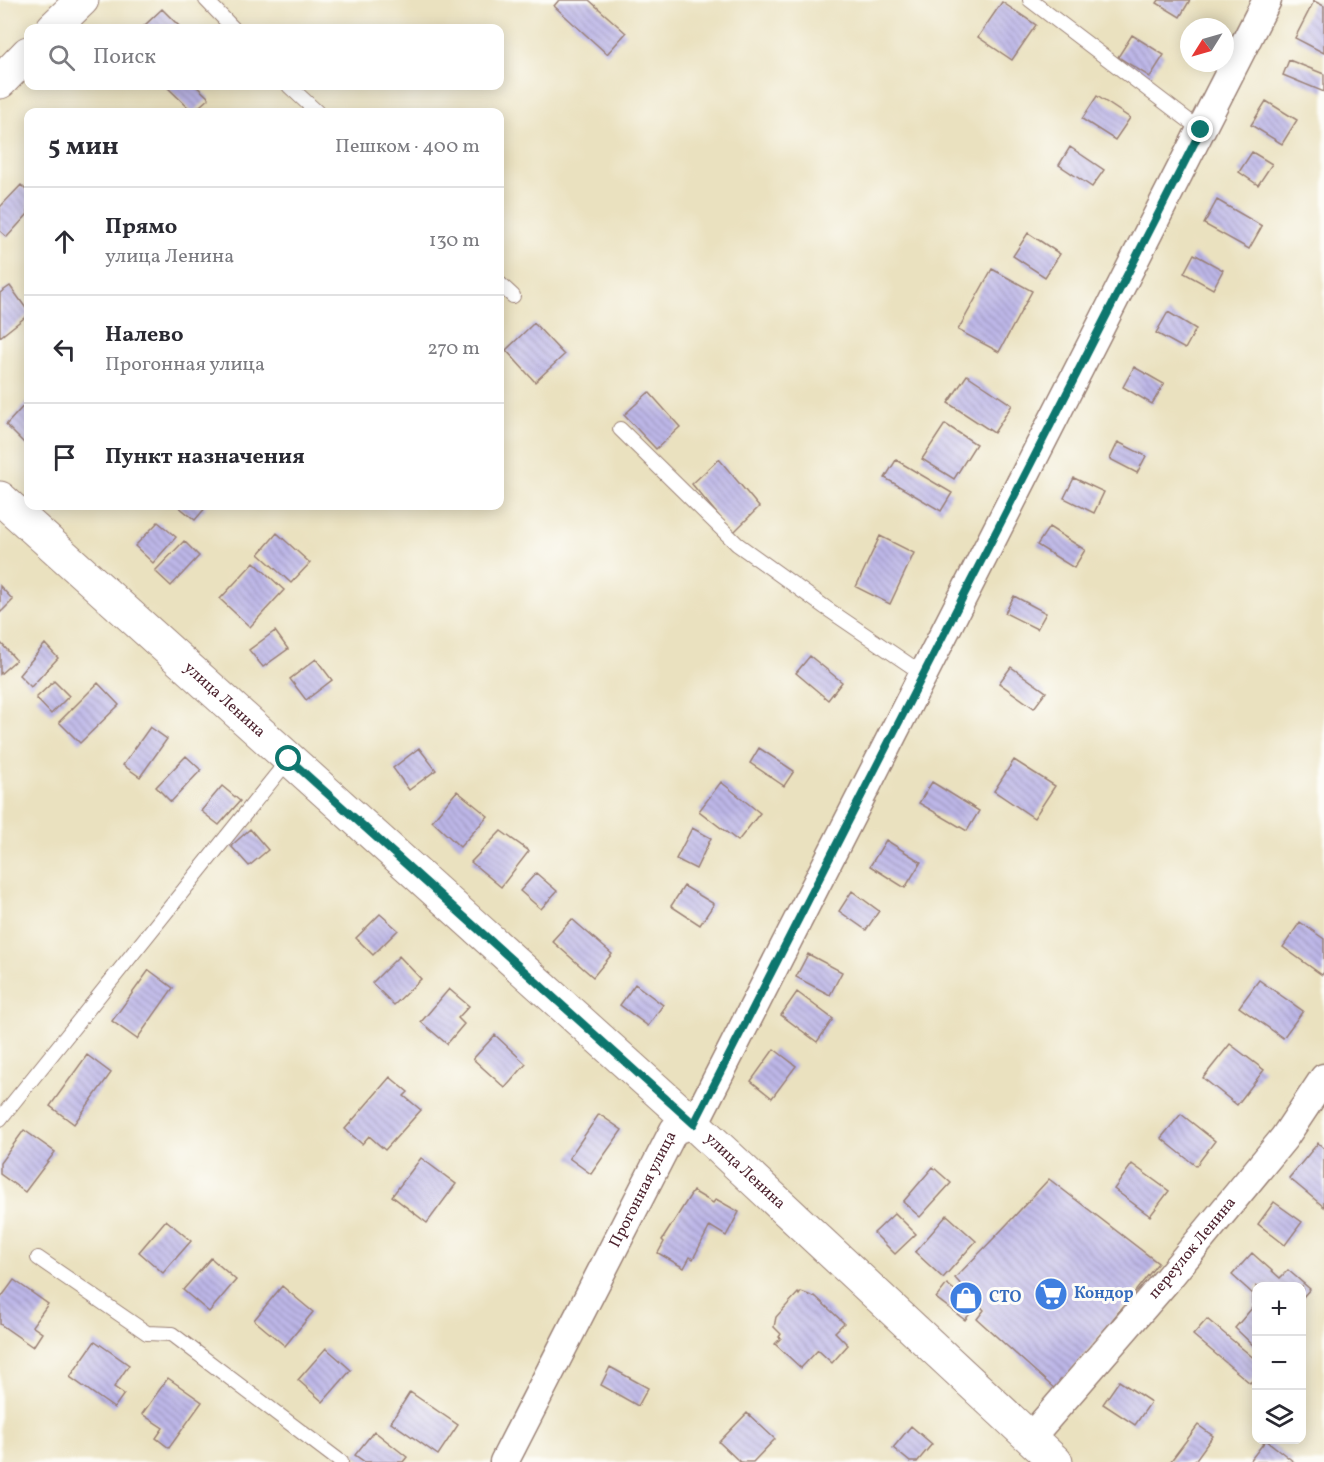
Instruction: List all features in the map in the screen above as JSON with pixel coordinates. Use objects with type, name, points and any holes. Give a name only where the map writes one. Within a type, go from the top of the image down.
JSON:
[{"type":"street","points":[[57,24],[82,0]]},
{"type":"street","name":"Прогонная улица","points":[[504,1462],[674,1130],[694,1124],[1268,0]]},
{"type":"street","points":[[0,82],[24,57]]},
{"type":"street","name":"улица Ленина","points":[[0,498],[694,1124],[1056,1462]]},
{"type":"street","name":"переулок Ленина","points":[[1030,1438],[1166,1281],[1284,1138],[1324,1078]]},
{"type":"lane","points":[[206,0],[229,24]]},
{"type":"lane","points":[[1030,0],[1201,130]]},
{"type":"lane","points":[[293,90],[313,108]]},
{"type":"lane","points":[[504,288],[513,296]]},
{"type":"lane","points":[[620,429],[737,544],[923,674]]},
{"type":"lane","points":[[0,1119],[289,759]]},
{"type":"lane","points":[[38,1258],[147,1333],[172,1334],[341,1462]]},
{"type":"building","points":[[559,0],[589,0],[626,33],[607,54],[554,6]]},
{"type":"building","points":[[1159,0],[1190,0],[1180,17],[1157,3]]},
{"type":"building","points":[[1314,1],[1324,6],[1324,53],[1295,38]]},
{"type":"building","points":[[1002,2],[1036,25],[1012,60],[978,37]]},
{"type":"building","points":[[162,9],[177,24],[146,24]]},
{"type":"building","points":[[1132,35],[1164,55],[1150,77],[1118,57]]},
{"type":"building","points":[[1289,60],[1324,74],[1324,92],[1283,75]]},
{"type":"building","points":[[170,90],[200,90],[209,98],[198,108],[189,108]]},
{"type":"building","points":[[1097,96],[1130,118],[1115,140],[1082,119]]},
{"type":"building","points":[[1266,101],[1297,120],[1282,144],[1251,125]]},
{"type":"building","points":[[1070,147],[1104,170],[1092,187],[1059,165]]},
{"type":"building","points":[[1252,152],[1272,164],[1258,185],[1239,172]]},
{"type":"building","points":[[21,185],[24,188],[24,218],[7,237],[0,231],[0,207]]},
{"type":"building","points":[[1217,200],[1262,226],[1249,249],[1204,224]]},
{"type":"building","points":[[1028,233],[1060,254],[1045,277],[1013,256]]},
{"type":"building","points":[[1194,254],[1223,270],[1213,289],[1184,273]]},
{"type":"building","points":[[992,269],[1032,291],[999,352],[958,330]]},
{"type":"building","points":[[10,286],[24,305],[24,318],[0,337],[0,293]]},
{"type":"building","points":[[1168,312],[1196,329],[1185,349],[1156,333]]},
{"type":"building","points":[[534,323],[564,355],[535,382],[506,350]]},
{"type":"building","points":[[1134,367],[1164,384],[1152,404],[1123,387]]},
{"type":"building","points":[[967,375],[1012,405],[994,433],[948,403]]},
{"type":"building","points":[[649,392],[680,427],[656,449],[624,415]]},
{"type":"building","points":[[24,405],[24,443],[6,425]]},
{"type":"building","points":[[945,424],[976,444],[954,479],[922,459]]},
{"type":"building","points":[[1118,442],[1146,456],[1137,473],[1110,459]]},
{"type":"building","points":[[719,459],[759,507],[733,533],[692,484]]},
{"type":"building","points":[[896,460],[952,493],[941,511],[885,478]]},
{"type":"building","points":[[1074,478],[1104,492],[1094,513],[1064,498]]},
{"type":"building","points":[[183,510],[204,510],[195,520]]},
{"type":"building","points":[[158,522],[176,537],[153,563],[135,546]]},
{"type":"building","points":[[1049,527],[1085,550],[1074,568],[1037,545]]},
{"type":"building","points":[[277,533],[310,563],[291,583],[259,554]]},
{"type":"building","points":[[880,536],[914,553],[890,604],[856,587]]},
{"type":"building","points":[[184,541],[199,556],[171,586],[155,571]]},
{"type":"building","points":[[254,562],[284,590],[250,627],[220,599]]},
{"type":"building","points":[[0,586],[13,600],[0,613]]},
{"type":"building","points":[[1014,596],[1046,613],[1037,629],[1005,613]]},
{"type":"building","points":[[275,631],[288,649],[263,667],[249,650]]},
{"type":"building","points":[[0,642],[16,660],[0,674]]},
{"type":"building","points":[[45,644],[58,658],[31,687],[19,675]]},
{"type":"building","points":[[810,656],[842,682],[828,700],[796,673]]},
{"type":"building","points":[[316,659],[332,680],[306,700],[290,679]]},
{"type":"building","points":[[1011,667],[1046,692],[1034,708],[999,683]]},
{"type":"building","points":[[54,681],[69,696],[51,714],[36,698]]},
{"type":"building","points":[[98,683],[119,705],[80,743],[59,722]]},
{"type":"building","points":[[150,727],[167,739],[140,777],[123,765]]},
{"type":"building","points":[[419,748],[436,770],[409,790],[393,768]]},
{"type":"building","points":[[759,748],[794,771],[784,786],[750,763]]},
{"type":"building","points":[[186,756],[201,770],[171,802],[156,787]]},
{"type":"building","points":[[1014,760],[1055,786],[1034,818],[994,791]]},
{"type":"building","points":[[721,782],[760,813],[738,841],[699,811]]},
{"type":"building","points":[[932,782],[979,811],[967,831],[919,803]]},
{"type":"building","points":[[222,786],[240,801],[219,825],[201,811]]},
{"type":"building","points":[[457,791],[488,816],[460,847],[432,821]]},
{"type":"building","points":[[692,828],[711,838],[696,869],[676,859]]},
{"type":"building","points":[[250,829],[268,850],[249,866],[231,846]]},
{"type":"building","points":[[501,831],[529,851],[501,887],[471,862]]},
{"type":"building","points":[[886,840],[921,862],[905,888],[870,866]]},
{"type":"building","points":[[536,873],[557,891],[541,909],[520,891]]},
{"type":"building","points":[[684,886],[714,904],[700,925],[671,906]]},
{"type":"building","points":[[852,891],[879,911],[866,930],[839,911]]},
{"type":"building","points":[[380,914],[398,930],[373,955],[356,938]]},
{"type":"building","points":[[572,919],[612,954],[593,977],[552,941]]},
{"type":"building","points":[[1300,922],[1324,939],[1324,972],[1322,975],[1283,947]]},
{"type":"building","points":[[808,954],[842,972],[830,995],[796,977]]},
{"type":"building","points":[[399,956],[421,979],[394,1005],[372,983]]},
{"type":"building","points":[[149,970],[173,988],[137,1039],[112,1021]]},
{"type":"building","points":[[1259,980],[1303,1011],[1283,1038],[1239,1007]]},
{"type":"building","points":[[635,984],[663,1005],[648,1026],[620,1005]]},
{"type":"building","points":[[449,989],[469,1006],[458,1018],[464,1024],[447,1044],[421,1022]]},
{"type":"building","points":[[797,992],[833,1019],[817,1042],[781,1015]]},
{"type":"building","points":[[495,1035],[526,1064],[505,1088],[473,1059]]},
{"type":"building","points":[[1230,1044],[1264,1070],[1237,1105],[1203,1078]]},
{"type":"building","points":[[774,1049],[796,1066],[772,1098],[751,1081]]},
{"type":"building","points":[[87,1055],[111,1073],[74,1124],[50,1106]]},
{"type":"building","points":[[390,1077],[408,1092],[404,1096],[421,1110],[385,1150],[369,1136],[362,1144],[345,1129]]},
{"type":"building","points":[[599,1114],[622,1130],[591,1174],[569,1158]]},
{"type":"building","points":[[1181,1114],[1215,1141],[1196,1166],[1161,1138]]},
{"type":"building","points":[[24,1130],[55,1152],[25,1192],[0,1174],[0,1163]]},
{"type":"building","points":[[1318,1143],[1324,1148],[1324,1207],[1289,1178]]},
{"type":"building","points":[[421,1158],[456,1184],[427,1223],[392,1196]]},
{"type":"building","points":[[1132,1164],[1169,1191],[1150,1216],[1114,1189]]},
{"type":"building","points":[[933,1167],[951,1183],[920,1217],[903,1202]]},
{"type":"building","name":"Кондор","points":[[1049,1179],[1158,1263],[1056,1390],[977,1319],[984,1310],[955,1278]]},
{"type":"building","points":[[693,1191],[713,1203],[716,1199],[739,1212],[726,1236],[710,1226],[693,1259],[690,1257],[684,1268],[658,1253],[664,1242],[662,1240]]},
{"type":"building","points":[[1274,1202],[1302,1222],[1285,1245],[1258,1224]]},
{"type":"building","points":[[895,1213],[916,1234],[895,1254],[874,1233]]},
{"type":"building","points":[[947,1215],[976,1241],[943,1278],[915,1252]]},
{"type":"building","points":[[166,1220],[191,1241],[163,1273],[139,1252]]},
{"type":"building","points":[[1252,1253],[1280,1278],[1288,1270],[1302,1282],[1252,1282],[1252,1293],[1232,1275]]},
{"type":"building","points":[[211,1258],[236,1280],[209,1312],[183,1290]]},
{"type":"building","points":[[14,1280],[48,1304],[32,1326],[42,1333],[33,1347],[0,1324],[0,1299]]},
{"type":"building","points":[[947,1284],[975,1307],[965,1320],[936,1298]]},
{"type":"building","points":[[282,1286],[313,1312],[285,1346],[254,1320]]},
{"type":"building","points":[[801,1292],[815,1296],[844,1323],[835,1332],[848,1345],[832,1363],[818,1350],[801,1368],[775,1344],[781,1338],[779,1337],[781,1334],[774,1327],[776,1317]]},
{"type":"building","points":[[1252,1308],[1252,1344],[1235,1328]]},
{"type":"building","points":[[1207,1319],[1252,1357],[1252,1381],[1250,1383],[1193,1335]]},
{"type":"building","points":[[95,1341],[129,1365],[114,1387],[124,1394],[114,1408],[70,1377]]},
{"type":"building","points":[[326,1348],[351,1370],[323,1402],[298,1380]]},
{"type":"building","points":[[610,1367],[648,1388],[638,1406],[601,1385]]},
{"type":"building","points":[[168,1378],[202,1402],[169,1448],[156,1438],[163,1428],[142,1414]]},
{"type":"building","points":[[1119,1381],[1151,1402],[1135,1425],[1103,1404]]},
{"type":"building","points":[[410,1392],[458,1425],[438,1455],[391,1422]]},
{"type":"building","points":[[747,1413],[775,1439],[753,1462],[740,1462],[719,1442]]},
{"type":"building","points":[[1198,1425],[1213,1436],[1194,1462],[1170,1462]]},
{"type":"building","points":[[911,1426],[932,1444],[917,1462],[910,1462],[893,1448]]},
{"type":"building","points":[[374,1431],[407,1457],[403,1462],[365,1462],[355,1455]]},
{"type":"building","points":[[1263,1444],[1271,1444],[1294,1462],[1249,1462]]},
{"type":"place","name":"Кондор","points":[[1051,1294]]},
{"type":"place","name":"СТО","points":[[966,1298]]},
{"type":"route","points":[[289,759],[694,1124],[1201,130]]}]
